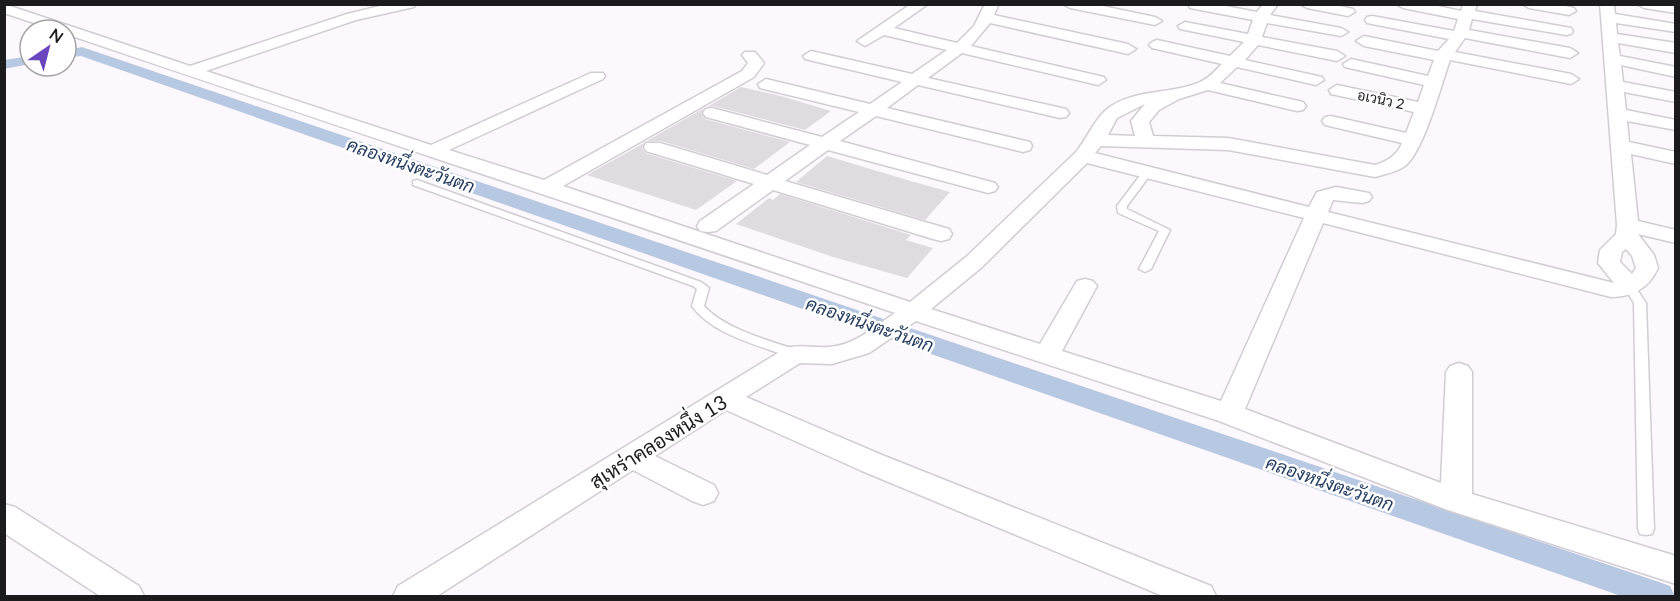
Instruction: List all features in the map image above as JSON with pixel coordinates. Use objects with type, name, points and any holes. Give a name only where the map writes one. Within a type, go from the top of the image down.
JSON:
[{"type":"street","points":[[190,71],[352,17],[409,4]]},
{"type":"street","points":[[865,41],[921,4]]},
{"type":"street","points":[[1070,4],[1155,21]]},
{"type":"street","points":[[1307,4],[1348,12]]},
{"type":"street","points":[[1403,4],[1468,11],[1566,31]]},
{"type":"street","points":[[1529,4],[1569,11]]},
{"type":"street","points":[[1644,4],[1676,9]]},
{"type":"street","points":[[1196,5],[1266,11],[1341,32]]},
{"type":"street","points":[[4,8],[546,188],[910,314],[1229,414],[1456,501],[1676,570]]},
{"type":"street","points":[[708,226],[960,48],[980,28],[989,11],[1128,49]]},
{"type":"street","points":[[795,354],[837,355],[852,351],[878,337],[910,314],[956,278],[1089,148],[1110,115],[1118,109],[1143,99],[1173,95],[1208,85],[1254,40],[1266,11]]},
{"type":"street","points":[[1089,148],[1145,140],[1255,147],[1375,171],[1390,167],[1401,161],[1412,140],[1443,55],[1460,34],[1468,11]]},
{"type":"street","points":[[1089,148],[1148,171],[1611,290],[1630,287],[1643,278],[1647,268],[1628,231],[1608,11],[1676,27]]},
{"type":"street","points":[[1372,20],[1570,53]]},
{"type":"street","points":[[1185,26],[1434,81]]},
{"type":"street","points":[[881,30],[1098,80]]},
{"type":"street","points":[[1610,37],[1676,48]]},
{"type":"street","points":[[1365,41],[1571,79]]},
{"type":"street","points":[[1157,45],[1316,80]]},
{"type":"street","points":[[546,188],[748,74],[756,63],[750,55]]},
{"type":"street","points":[[811,56],[1060,113]]},
{"type":"street","points":[[1613,59],[1676,72]]},
{"type":"street","points":[[433,151],[597,76]]},
{"type":"street","points":[[765,84],[1023,146]]},
{"type":"street","points":[[1208,85],[1298,106]]},
{"type":"street","points":[[1615,85],[1676,97]]},
{"type":"street","name":"อเวนิว 2","points":[[1337,90],[1424,109]]},
{"type":"street","points":[[1145,140],[1140,121],[1145,112],[1173,95]]},
{"type":"street","points":[[712,113],[988,188]]},
{"type":"street","points":[[1618,114],[1676,125]]},
{"type":"street","points":[[1331,120],[1412,140]]},
{"type":"street","points":[[1622,146],[1676,158]]},
{"type":"street","points":[[653,147],[940,234]]},
{"type":"street","points":[[584,186],[889,288]]},
{"type":"street","points":[[1229,414],[1324,196],[1328,194],[1362,197]]},
{"type":"street","points":[[1628,231],[1676,237]]},
{"type":"street","points":[[1628,231],[1611,250],[1609,263],[1630,287]]},
{"type":"street","points":[[1046,356],[1085,286]]},
{"type":"street","name":"สุเหร่าคลองหนึ่ง 13","points":[[410,597],[795,354]]},
{"type":"street","points":[[1456,501],[1459,372]]},
{"type":"street","points":[[725,399],[872,463],[1199,597]]},
{"type":"street","points":[[632,456],[703,493]]},
{"type":"street","points":[[4,516],[127,597]]},
{"type":"lane","points":[[1145,269],[1165,230],[1122,211],[1122,206],[1148,171]]},
{"type":"lane","points":[[417,183],[697,284],[703,288],[698,306],[713,320],[795,354]]},
{"type":"lane","points":[[1630,287],[1640,303],[1646,529]]},
{"type":"building","points":[[741,87],[831,111],[805,130],[713,106],[707,107]]},
{"type":"building","points":[[704,108],[701,113],[705,119],[790,142],[754,169],[661,141],[647,141]]},
{"type":"building","points":[[644,143],[642,148],[645,153],[737,181],[696,210],[587,175]]},
{"type":"building","points":[[827,156],[950,192],[925,220],[796,182]]},
{"type":"building","points":[[780,194],[911,235],[906,240],[933,248],[907,278],[833,257],[736,224],[769,198],[773,200]]},
{"type":"waterway","name":"คลองหนึ่งตะวันตก","points":[[78,52],[82,51],[1659,596]]},
{"type":"waterway","points":[[4,65],[18,62]]}]
